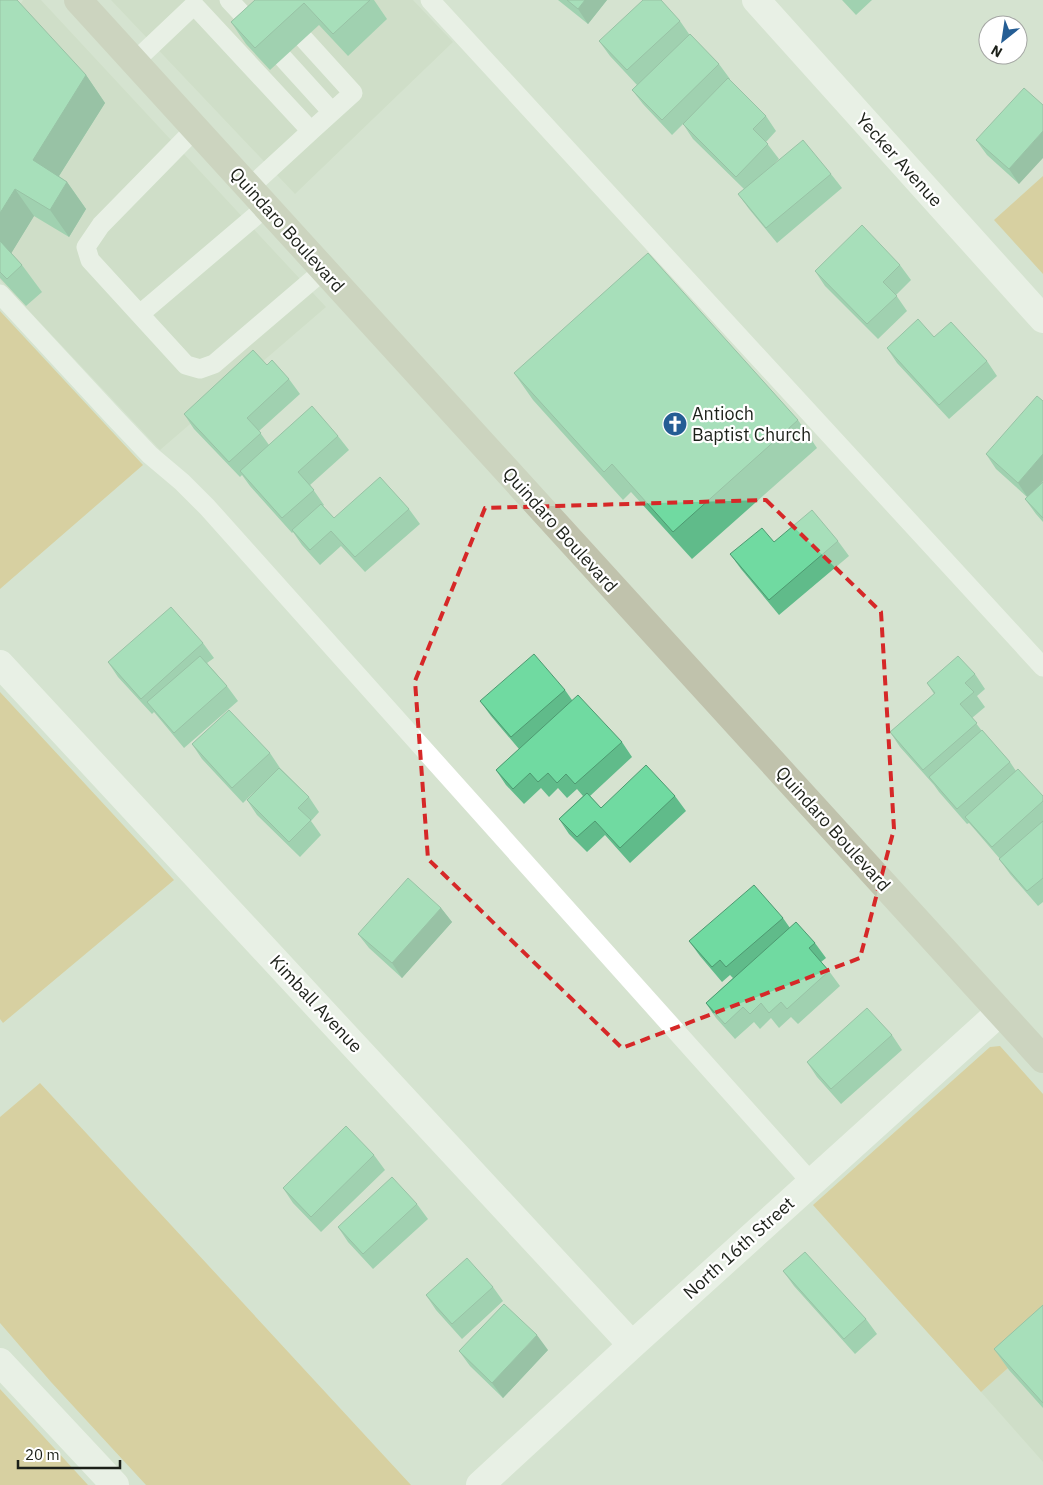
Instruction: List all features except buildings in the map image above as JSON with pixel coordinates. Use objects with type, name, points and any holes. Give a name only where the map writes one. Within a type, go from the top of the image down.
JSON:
[{"type":"main road","name":"Quindaro Boulevard","points":[[78,0],[1043,1059]]},
{"type":"street","name":"Yecker Avenue","points":[[756,0],[1043,318]]},
{"type":"street","name":"Kimball Avenue","points":[[0,664],[632,1345]]},
{"type":"street","name":"North 16th Street","points":[[480,1485],[1000,1012]]},
{"type":"street","points":[[0,1362],[115,1485]]},
{"type":"lane","points":[[229,0],[259,32]]},
{"type":"lane","points":[[430,0],[1043,667]]},
{"type":"lane","points":[[134,62],[197,3],[311,131]]},
{"type":"lane","points":[[140,314],[257,197],[311,131],[353,93],[304,39]]},
{"type":"lane","points":[[283,58],[332,112]]},
{"type":"lane","points":[[195,129],[101,225],[86,246],[90,260],[186,365],[200,369],[214,364],[324,270]]},
{"type":"lane","points":[[0,294],[150,455],[182,482],[207,507],[811,1182]]},
{"type":"highlighted area","points":[[766,500],[881,612],[894,829],[860,958],[622,1048],[428,859],[415,681],[485,508]]},
{"type":"shaded area","points":[[23,0],[41,0],[326,307],[160,450],[0,280],[0,37]]},
{"type":"shaded area","points":[[111,0],[413,0],[453,42],[295,194]]},
{"type":"shaded area","points":[[1043,176],[1043,274],[994,220]]},
{"type":"shaded area","points":[[0,311],[143,465],[0,589]]},
{"type":"shaded area","points":[[0,692],[174,880],[3,1023],[0,1019]]},
{"type":"shaded area","points":[[1000,1046],[1043,1094],[1043,1337],[981,1392],[813,1205],[990,1047]]},
{"type":"shaded area","points":[[40,1083],[411,1485],[146,1485],[51,1382],[0,1323],[0,1117]]},
{"type":"shaded area","points":[[1043,1337],[1043,1462],[981,1392]]},
{"type":"shaded area","points":[[0,1389],[88,1485],[0,1485]]},
{"type":"place","name":"Antioch Baptist Church","points":[[675,424]]}]
